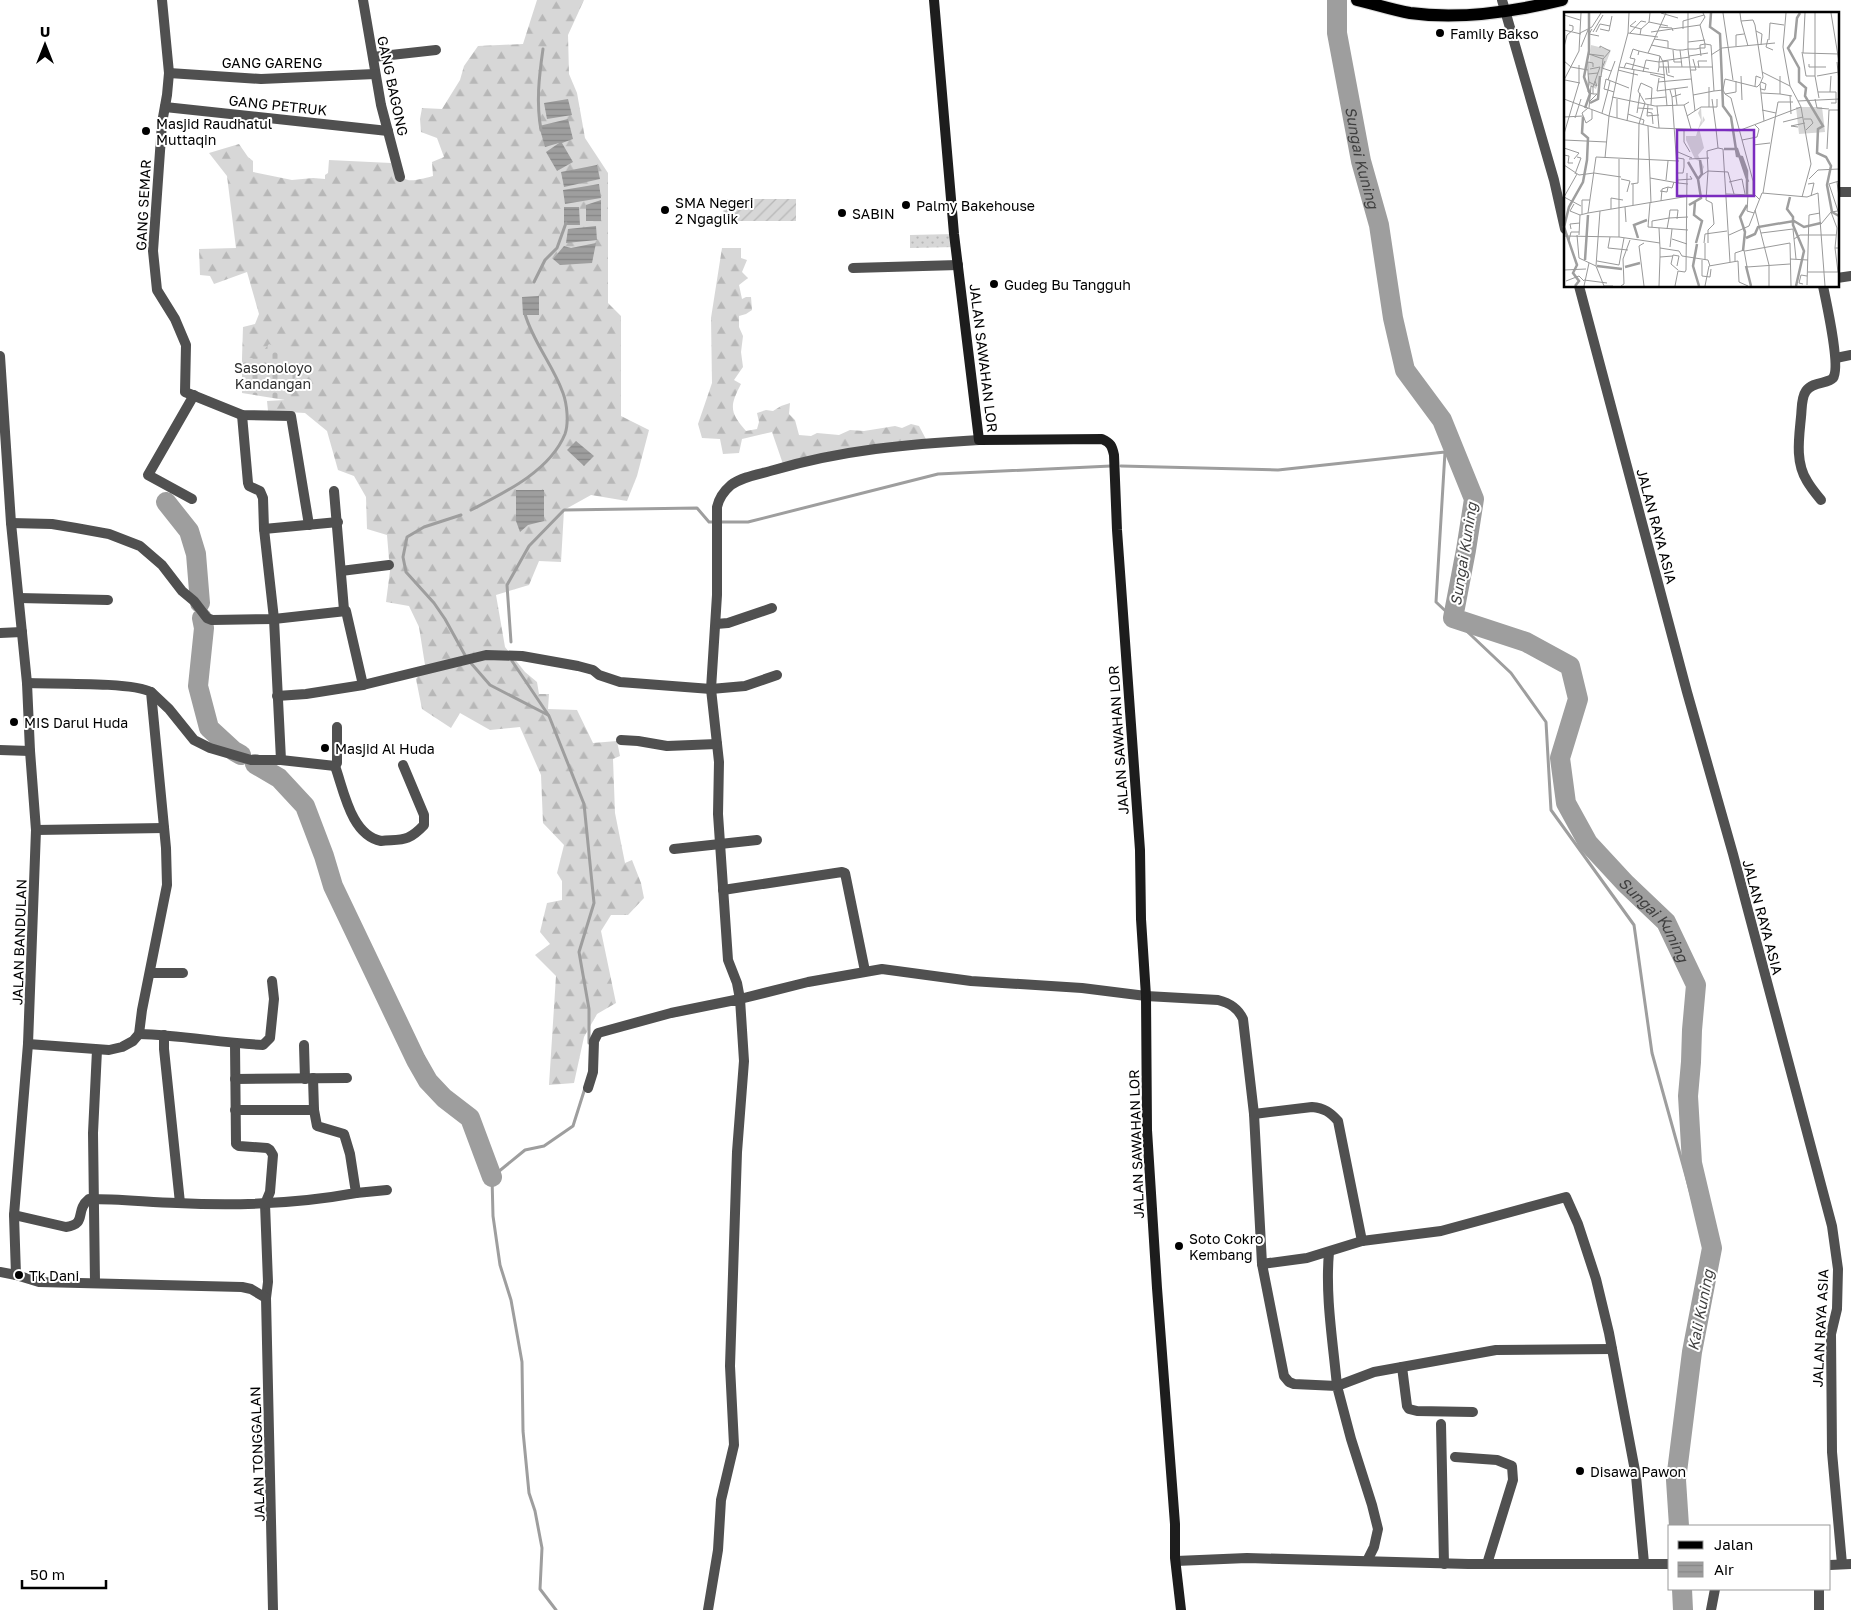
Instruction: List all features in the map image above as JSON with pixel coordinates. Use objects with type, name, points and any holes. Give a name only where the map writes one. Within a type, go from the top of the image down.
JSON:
[{"type":"main road","name":"JALAN SAWAHAN LOR","points":[[934,0],[958,264],[978,440],[1102,439],[1112,446],[1125,657],[1140,850],[1141,919],[1146,996],[1147,1130],[1156,1288],[1176,1524],[1176,1561],[1181,1610]]},
{"type":"main road","points":[[1357,0],[1410,13],[1464,16],[1504,6],[1562,0]]},
{"type":"street","name":"GANG SEMAR","points":[[162,0],[169,73],[168,95],[164,107],[153,252],[157,290],[175,319],[186,345],[190,394]]},
{"type":"street","name":"GANG BAGONG","points":[[363,0],[372,57],[400,177]]},
{"type":"street","points":[[1504,6],[1554,180],[1564,225]]},
{"type":"street","points":[[372,57],[436,50]]},
{"type":"street","name":"GANG GARENG","points":[[169,73],[261,79],[376,74]]},
{"type":"street","name":"GANG PETRUK","points":[[164,107],[388,131]]},
{"type":"street","points":[[1838,192],[1851,192]]},
{"type":"street","points":[[853,268],[958,264]]},
{"type":"street","points":[[1838,278],[1851,276]]},
{"type":"street","name":"JALAN RAYA ASIA","points":[[1580,288],[1832,1226],[1838,1269],[1837,1309],[1831,1334],[1832,1452],[1846,1564]]},
{"type":"street","points":[[1821,500],[1806,480],[1799,459],[1799,432],[1805,391],[1812,385],[1833,378],[1836,358],[1823,288]]},
{"type":"street","points":[[1836,358],[1851,355]]},
{"type":"street","name":"JALAN BANDULAN","points":[[0,356],[12,523],[27,683],[36,830],[28,1044],[14,1215],[16,1275]]},
{"type":"street","points":[[192,499],[148,475],[190,394],[242,415],[291,416],[309,525]]},
{"type":"street","points":[[242,415],[248,483],[249,486],[262,494],[274,619],[282,760]]},
{"type":"street","points":[[708,1610],[718,1550],[721,1500],[734,1445],[730,1366],[737,1152],[744,1061],[740,999],[737,983],[728,960],[718,814],[719,762],[712,689],[716,624],[717,507],[720,498],[732,485],[749,477],[836,454],[906,445],[978,440]]},
{"type":"street","points":[[334,491],[346,611],[363,685]]},
{"type":"street","points":[[264,529],[338,522]]},
{"type":"street","points":[[12,523],[52,524],[116,537],[140,546],[162,565],[207,618],[212,620],[274,619],[346,611]]},
{"type":"street","points":[[342,571],[389,565]]},
{"type":"street","points":[[19,598],[108,600]]},
{"type":"street","points":[[716,624],[728,623],[772,608]]},
{"type":"street","points":[[0,633],[22,632]]},
{"type":"street","points":[[278,696],[306,694],[363,685],[486,655],[522,656],[578,666],[593,670],[598,675],[620,682],[712,689],[745,686],[777,676]]},
{"type":"street","points":[[27,683],[120,686],[147,690],[169,709],[194,740],[210,748],[251,760],[282,760],[335,766]]},
{"type":"street","points":[[28,1044],[109,1050],[122,1047],[139,1034],[168,885],[151,692]]},
{"type":"street","points":[[337,728],[337,763],[335,766],[354,820],[377,840],[408,839],[413,837],[424,825],[424,815],[403,765]]},
{"type":"street","points":[[621,740],[667,746],[717,744]]},
{"type":"street","points":[[0,750],[30,752]]},
{"type":"street","points":[[36,830],[164,828]]},
{"type":"street","points":[[674,849],[757,840]]},
{"type":"street","points":[[723,890],[842,872],[847,876],[865,971]]},
{"type":"street","points":[[588,1088],[593,1072],[594,1042],[598,1033],[671,1014],[865,971],[882,969],[971,981],[1082,988],[1146,996],[1227,1002],[1240,1013],[1243,1019],[1254,1114],[1262,1264],[1284,1376],[1289,1382],[1294,1384],[1337,1386],[1374,1372],[1496,1350],[1612,1349]]},
{"type":"street","points":[[150,974],[183,973]]},
{"type":"street","points":[[139,1034],[263,1045],[270,1038],[274,999],[272,981]]},
{"type":"street","points":[[164,1035],[180,1203]]},
{"type":"street","points":[[235,1044],[235,1110],[314,1110]]},
{"type":"street","points":[[304,1045],[317,1126],[344,1134],[350,1154],[356,1193]]},
{"type":"street","points":[[95,1283],[93,1134],[97,1050]]},
{"type":"street","points":[[235,1078],[347,1078]]},
{"type":"street","points":[[1254,1114],[1312,1107],[1322,1108],[1331,1112],[1338,1121],[1362,1241]]},
{"type":"street","name":"JALAN TONGGALAN","points":[[235,1110],[238,1145],[264,1147],[272,1152],[271,1180],[266,1204],[268,1282],[266,1298],[273,1610]]},
{"type":"street","points":[[14,1215],[66,1227],[75,1226],[82,1207],[89,1199],[266,1204],[387,1190]]},
{"type":"street","points":[[1262,1264],[1307,1258],[1362,1241],[1440,1231],[1566,1197],[1578,1224],[1596,1279],[1612,1349],[1636,1476],[1644,1563]]},
{"type":"street","points":[[1329,1252],[1327,1271],[1328,1291],[1337,1386],[1378,1529],[1377,1538],[1367,1561]]},
{"type":"street","points":[[0,1272],[39,1282],[242,1287],[251,1289],[266,1298]]},
{"type":"street","points":[[1402,1367],[1409,1409],[1417,1411],[1473,1412]]},
{"type":"street","points":[[1441,1424],[1444,1564]]},
{"type":"street","points":[[1455,1457],[1497,1460],[1512,1466],[1513,1480],[1487,1564]]},
{"type":"street","points":[[1176,1561],[1247,1558],[1444,1564],[1667,1564]]},
{"type":"street","points":[[1831,1565],[1846,1564]]},
{"type":"street","points":[[1711,1610],[1715,1590]]},
{"type":"street","points":[[1819,1590],[1819,1610]]},
{"type":"green space","points":[[537,0],[584,0],[568,35],[569,74],[577,93],[585,138],[608,173],[608,303],[621,316],[621,416],[649,430],[637,476],[627,501],[591,495],[564,510],[561,562],[539,561],[529,585],[496,595],[505,647],[525,672],[537,682],[539,694],[549,694],[548,709],[577,710],[593,743],[617,741],[620,756],[613,759],[615,813],[625,863],[632,860],[641,883],[644,898],[628,915],[611,915],[601,931],[616,1003],[597,1014],[584,1037],[574,1083],[549,1085],[556,976],[535,955],[550,944],[540,932],[547,903],[562,900],[562,881],[557,873],[564,845],[543,823],[541,775],[520,727],[490,730],[460,713],[451,728],[422,709],[416,679],[425,665],[419,627],[409,606],[386,602],[390,571],[387,535],[367,529],[366,497],[354,476],[338,470],[327,431],[305,413],[268,411],[267,401],[285,400],[257,358],[242,358],[243,327],[255,324],[259,314],[247,272],[214,284],[210,276],[200,275],[199,249],[236,248],[227,176],[209,153],[239,144],[253,161],[253,172],[292,180],[325,179],[325,175],[328,173],[329,160],[391,163],[400,175],[408,180],[418,180],[433,176],[432,162],[444,157],[437,138],[421,132],[420,119],[422,108],[442,109],[460,80],[464,66],[478,46],[523,44]]},
{"type":"green space","points":[[724,199],[796,199],[796,221],[723,221]]},
{"type":"green space","points":[[954,234],[956,247],[910,248],[910,235]]},
{"type":"green space","points":[[722,248],[741,248],[741,258],[747,260],[742,272],[748,278],[739,285],[742,299],[751,297],[752,310],[739,316],[739,327],[743,336],[741,352],[743,367],[734,380],[741,384],[733,404],[734,414],[746,431],[757,429],[759,422],[757,413],[766,410],[773,411],[790,403],[789,414],[795,420],[799,435],[811,436],[817,433],[839,435],[850,430],[864,431],[895,426],[902,428],[911,424],[919,426],[928,443],[784,467],[772,432],[742,439],[739,453],[723,454],[720,439],[702,438],[698,424],[712,383],[711,318]]},
{"type":"green space","name":"Sasonoloyo Kandangan","points":[[269,344],[283,350],[297,373],[285,400],[242,393],[242,358],[257,358]]},
{"type":"water","points":[[568,99],[572,115],[547,119],[544,103]]},
{"type":"water","points":[[568,119],[573,139],[562,143],[573,162],[557,171],[546,152],[559,143],[545,147],[539,126]]},
{"type":"water","points":[[597,165],[600,179],[564,187],[561,172]]},
{"type":"water","points":[[599,184],[601,198],[565,204],[563,190]]},
{"type":"water","points":[[601,200],[601,221],[586,221],[586,205]]},
{"type":"water","points":[[564,207],[579,207],[580,225],[564,225]]},
{"type":"water","points":[[596,226],[597,240],[566,243],[568,229]]},
{"type":"water","points":[[596,243],[592,263],[560,265],[553,259],[564,246],[571,248]]},
{"type":"water","points":[[539,296],[539,315],[523,315],[522,297]]},
{"type":"water","points":[[576,441],[594,456],[584,466],[567,450]]},
{"type":"water","points":[[516,490],[544,490],[544,521],[528,525],[520,532],[516,521]]},
{"type":"waterway","name":"Sungai Kuning","points":[[1337,0],[1337,33],[1361,161],[1379,225],[1393,318],[1405,370],[1442,420],[1474,499],[1453,618],[1526,642],[1570,666],[1578,699],[1560,758],[1566,803],[1588,843],[1625,883],[1666,922],[1696,985],[1688,1096],[1692,1163],[1712,1248],[1692,1352],[1676,1480],[1679,1525]]},
{"type":"waterway","points":[[541,130],[539,90],[543,49]]},
{"type":"waterway","points":[[534,282],[545,260],[557,248],[566,223]]},
{"type":"waterway","points":[[471,510],[498,496],[537,470],[549,459],[565,434],[567,424],[566,402],[559,383],[533,334],[525,314]]},
{"type":"waterway","points":[[1121,466],[1278,470],[1445,452],[1436,602],[1511,673],[1546,722],[1551,810],[1634,925],[1652,1053],[1706,1248],[1705,1257]]},
{"type":"waterway","points":[[511,642],[507,585],[529,546],[564,510],[697,508],[709,522],[748,522],[938,474],[1111,466]]},
{"type":"waterway","points":[[166,502],[189,531],[196,554],[200,603]]},
{"type":"waterway","points":[[461,515],[424,527],[407,537],[403,557],[406,572],[434,603],[466,657]]},
{"type":"waterway","points":[[202,618],[204,628],[198,686],[209,728],[241,755]]},
{"type":"waterway","points":[[512,661],[549,716],[584,804],[594,903],[579,952],[589,1009],[589,1043]]},
{"type":"waterway","points":[[470,662],[490,685],[548,715]]},
{"type":"waterway","points":[[255,764],[279,778],[305,806],[333,886],[416,1060],[428,1081],[444,1098],[470,1118],[492,1177]]},
{"type":"waterway","points":[[556,1610],[540,1589],[542,1548],[535,1511],[529,1493],[523,1431],[522,1362],[511,1300],[500,1265],[493,1216],[492,1177],[525,1150],[544,1146],[573,1126],[585,1088]]},
{"type":"waterway","name":"Kali Kuning","points":[[1682,1590],[1683,1610]]},
{"type":"place","name":"Family Bakso","points":[[1440,33]]},
{"type":"place","name":"Masjid Raudhatul Muttaqin","points":[[146,131]]},
{"type":"place","name":"Palmy Bakehouse","points":[[906,205]]},
{"type":"place","name":"SMA Negeri 2 Ngaglik","points":[[665,210]]},
{"type":"place","name":"SABIN","points":[[842,213]]},
{"type":"place","name":"Gudeg Bu Tangguh","points":[[994,284]]},
{"type":"place","name":"MIS Darul Huda","points":[[14,722]]},
{"type":"place","name":"Masjid Al Huda","points":[[325,748]]},
{"type":"place","name":"Soto Cokro Kembang","points":[[1179,1246]]},
{"type":"place","name":"Tk Dani","points":[[19,1275]]},
{"type":"place","name":"Disawa Pawon","points":[[1580,1471]]}]
